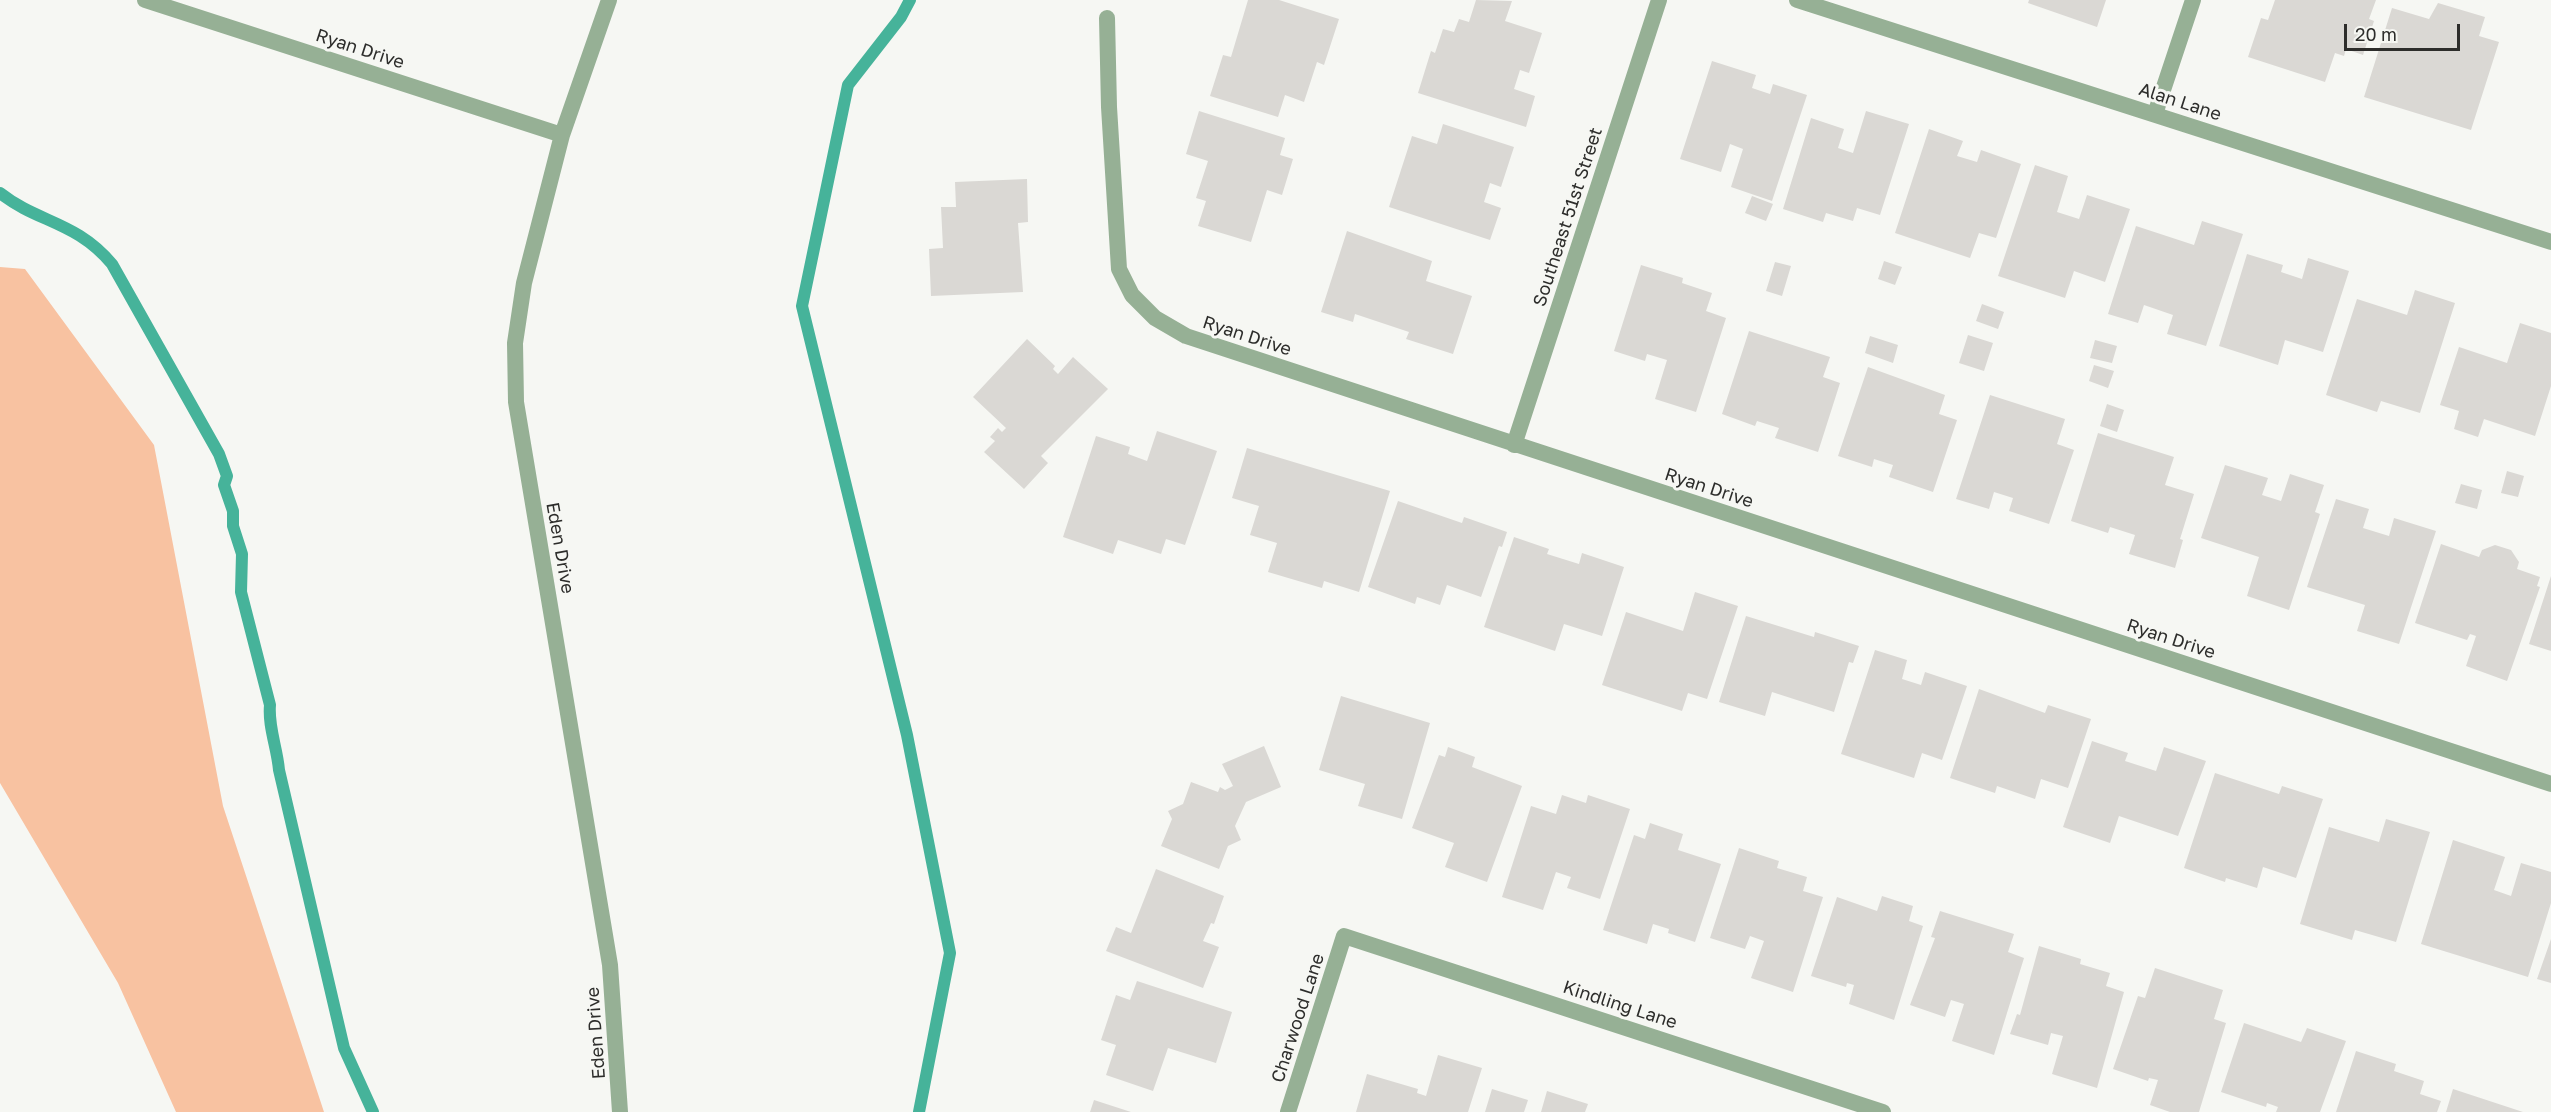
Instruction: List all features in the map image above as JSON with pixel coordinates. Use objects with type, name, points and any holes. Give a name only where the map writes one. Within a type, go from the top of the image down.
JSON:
[{"type":"street","name":"Ryan Drive","points":[[145,0],[562,135]]},
{"type":"street","name":"Eden Drive","points":[[609,0],[562,135],[524,283],[515,343],[516,402],[610,965],[620,1112]]},
{"type":"street","name":"Southeast 51st Street","points":[[1514,445],[1659,0]]},
{"type":"street","name":"Alan Lane","points":[[1797,0],[2551,242]]},
{"type":"street","points":[[2155,114],[2193,0]]},
{"type":"street","name":"Ryan Drive","points":[[1107,18],[1109,107],[1119,269],[1132,295],[1155,318],[1186,336],[2551,784]]},
{"type":"street","name":"Charwood Lane","points":[[1288,1112],[1344,936]]},
{"type":"street","name":"Kindling Lane","points":[[1344,936],[1883,1112]]},
{"type":"shaded area","points":[[0,267],[25,269],[154,445],[223,806],[324,1112],[176,1112],[118,983],[0,783]]},
{"type":"building","points":[[1248,0],[1279,0],[1339,19],[1324,65],[1317,62],[1304,102],[1285,95],[1278,117],[1210,96],[1223,55],[1231,57]]},
{"type":"building","points":[[1476,0],[1512,1],[1505,21],[1542,33],[1529,73],[1520,70],[1514,89],[1535,96],[1526,127],[1418,93],[1431,51],[1435,53],[1443,29],[1454,32],[1459,19],[1469,22]]},
{"type":"building","points":[[2029,0],[2106,0],[2097,27],[2028,3]]},
{"type":"building","points":[[2275,0],[2376,0],[2369,19],[2374,21],[2363,55],[2346,49],[2344,56],[2335,53],[2325,82],[2248,57],[2261,18],[2268,20]]},
{"type":"building","points":[[2438,3],[2485,17],[2479,36],[2499,42],[2471,130],[2364,97],[2392,8],[2429,19]]},
{"type":"building","points":[[1712,61],[1756,75],[1752,88],[1770,94],[1773,84],[1807,95],[1772,201],[1731,187],[1743,149],[1730,144],[1721,172],[1680,159]]},
{"type":"building","points":[[1199,111],[1285,138],[1280,155],[1293,159],[1282,195],[1267,190],[1251,242],[1198,226],[1206,201],[1196,198],[1208,161],[1186,154]]},
{"type":"building","points":[[1866,111],[1909,124],[1880,215],[1857,208],[1853,221],[1826,213],[1823,222],[1783,209],[1811,118],[1844,129],[1838,148],[1853,153]]},
{"type":"building","points":[[1443,124],[1514,147],[1501,187],[1490,183],[1484,202],[1501,208],[1490,240],[1389,207],[1412,136],[1437,144]]},
{"type":"building","points":[[1929,129],[1963,141],[1957,156],[1977,162],[1981,150],[2021,164],[1996,238],[1979,233],[1970,258],[1895,233]]},
{"type":"building","points":[[2035,165],[2068,176],[2057,212],[2079,219],[2087,195],[2130,209],[2105,282],[2074,271],[2065,298],[1998,276]]},
{"type":"building","points":[[1027,179],[1028,222],[1018,223],[1023,292],[931,296],[929,249],[943,248],[941,207],[956,207],[955,182]]},
{"type":"building","points":[[1752,196],[1773,204],[1766,221],[1745,213]]},
{"type":"building","points":[[2202,221],[2243,234],[2206,346],[2167,334],[2173,315],[2144,305],[2138,323],[2108,314],[2136,226],[2194,245]]},
{"type":"building","points":[[1347,231],[1432,261],[1426,281],[1472,296],[1453,354],[1406,339],[1409,332],[1355,314],[1353,322],[1321,312]]},
{"type":"building","points":[[2247,254],[2283,265],[2281,272],[2302,279],[2308,258],[2349,271],[2323,352],[2285,340],[2278,365],[2219,346]]},
{"type":"building","points":[[1884,261],[1902,267],[1895,285],[1878,279]]},
{"type":"building","points":[[1775,262],[1791,266],[1782,296],[1766,291]]},
{"type":"building","points":[[1641,265],[1683,278],[1682,283],[1712,293],[1706,311],[1726,318],[1696,412],[1655,399],[1667,360],[1647,354],[1645,361],[1614,351]]},
{"type":"building","points":[[2415,290],[2455,303],[2420,413],[2381,401],[2377,412],[2326,395],[2357,299],[2407,315]]},
{"type":"building","points":[[1982,304],[2004,312],[1998,329],[1976,321]]},
{"type":"building","points":[[2520,323],[2551,333],[2551,386],[2535,436],[2484,419],[2478,437],[2454,429],[2459,411],[2440,405],[2459,347],[2507,363]]},
{"type":"building","points":[[1749,331],[1830,357],[1823,377],[1840,383],[1818,452],[1775,438],[1779,428],[1757,421],[1755,426],[1722,414]]},
{"type":"building","points":[[1968,335],[1993,343],[1984,371],[1959,363]]},
{"type":"building","points":[[1870,336],[1898,345],[1893,363],[1865,353]]},
{"type":"building","points":[[1027,339],[1055,366],[1053,369],[1058,374],[1073,357],[1108,389],[1041,456],[1048,463],[1024,489],[984,452],[995,441],[990,437],[998,428],[1002,432],[1006,428],[973,397]]},
{"type":"building","points":[[2095,340],[2117,346],[2112,363],[2090,358]]},
{"type":"building","points":[[2094,365],[2114,371],[2108,388],[2089,381]]},
{"type":"building","points":[[1868,367],[1945,395],[1939,414],[1957,420],[1933,492],[1889,477],[1893,465],[1874,459],[1872,467],[1838,456]]},
{"type":"building","points":[[1990,395],[2065,419],[2057,444],[2074,450],[2049,524],[2009,511],[2013,498],[1994,492],[1989,509],[1956,499]]},
{"type":"building","points":[[2107,404],[2124,410],[2117,432],[2100,426]]},
{"type":"building","points":[[1157,431],[1217,451],[1185,545],[1166,539],[1161,554],[1118,540],[1113,554],[1063,537],[1096,436],[1130,447],[1128,454],[1147,461]]},
{"type":"building","points":[[2098,433],[2174,457],[2165,485],[2194,494],[2180,539],[2183,540],[2175,568],[2129,554],[2135,535],[2110,527],[2108,533],[2071,521]]},
{"type":"building","points":[[1247,448],[1390,491],[1359,592],[1324,581],[1322,588],[1268,572],[1277,543],[1250,535],[1259,506],[1232,498]]},
{"type":"building","points":[[2225,465],[2268,478],[2262,495],[2281,501],[2290,474],[2324,485],[2315,512],[2320,514],[2289,610],[2247,596],[2259,557],[2201,538]]},
{"type":"building","points":[[2507,471],[2524,476],[2518,497],[2501,493]]},
{"type":"building","points":[[2461,484],[2482,490],[2477,509],[2455,503]]},
{"type":"building","points":[[2336,499],[2369,509],[2363,528],[2389,536],[2394,518],[2436,531],[2399,644],[2357,631],[2365,605],[2307,587]]},
{"type":"building","points":[[1398,501],[1462,523],[1464,517],[1507,532],[1502,547],[1499,546],[1481,597],[1447,585],[1440,605],[1417,597],[1415,604],[1368,587]]},
{"type":"building","points":[[1514,537],[1549,549],[1547,554],[1579,564],[1582,553],[1624,567],[1602,636],[1564,624],[1555,651],[1484,627]]},
{"type":"building","points":[[2441,544],[2479,557],[2482,550],[2495,545],[2511,550],[2519,562],[2517,569],[2540,577],[2537,586],[2540,587],[2507,681],[2466,666],[2476,636],[2470,634],[2467,640],[2415,623]]},
{"type":"building","points":[[2551,576],[2551,651],[2529,644]]},
{"type":"building","points":[[1695,592],[1738,606],[1707,699],[1688,693],[1682,711],[1602,685],[1626,612],[1683,631]]},
{"type":"building","points":[[1746,616],[1814,637],[1815,632],[1859,646],[1853,663],[1849,662],[1834,712],[1772,692],[1765,716],[1719,702]]},
{"type":"building","points":[[1875,650],[1907,660],[1902,679],[1921,685],[1925,672],[1967,686],[1942,760],[1922,753],[1914,778],[1841,754]]},
{"type":"building","points":[[1979,689],[2045,713],[2048,705],[2091,719],[2068,788],[2041,779],[2035,799],[1997,786],[1995,793],[1950,778]]},
{"type":"building","points":[[1341,696],[1430,723],[1402,819],[1358,806],[1365,784],[1319,770]]},
{"type":"building","points":[[2092,741],[2128,753],[2125,761],[2156,771],[2164,747],[2206,761],[2178,836],[2119,816],[2110,843],[2063,827]]},
{"type":"building","points":[[1264,746],[1281,787],[1246,802],[1235,826],[1241,840],[1228,846],[1219,869],[1161,846],[1172,819],[1168,811],[1183,804],[1191,782],[1218,792],[1220,787],[1225,790],[1233,786],[1222,764]]},
{"type":"building","points":[[1448,747],[1475,757],[1472,767],[1522,786],[1487,882],[1445,867],[1454,843],[1412,828],[1439,755],[1445,757]]},
{"type":"building","points":[[2215,773],[2279,794],[2282,786],[2323,799],[2296,878],[2263,867],[2257,888],[2226,878],[2225,882],[2184,868]]},
{"type":"building","points":[[1562,795],[1586,803],[1588,795],[1630,809],[1600,899],[1567,888],[1571,877],[1556,872],[1543,910],[1502,897],[1531,806],[1556,814]]},
{"type":"building","points":[[2386,819],[2430,832],[2396,942],[2355,930],[2352,940],[2300,924],[2329,827],[2379,842]]},
{"type":"building","points":[[1650,823],[1683,834],[1678,850],[1721,864],[1695,942],[1668,933],[1669,929],[1653,924],[1647,944],[1603,930],[1634,835],[1645,839]]},
{"type":"building","points":[[2453,840],[2505,857],[2494,890],[2511,896],[2521,863],[2551,872],[2551,903],[2528,977],[2421,944]]},
{"type":"building","points":[[1739,848],[1779,861],[1777,868],[1807,877],[1803,891],[1823,897],[1793,992],[1751,978],[1764,941],[1750,936],[1745,949],[1710,938]]},
{"type":"building","points":[[1156,869],[1224,896],[1214,924],[1211,923],[1203,941],[1219,947],[1203,988],[1106,951],[1116,927],[1131,933]]},
{"type":"building","points":[[1882,896],[1913,906],[1909,921],[1923,926],[1894,1020],[1849,1004],[1854,985],[1847,983],[1846,987],[1811,976],[1837,897],[1877,911]]},
{"type":"building","points":[[1940,911],[2014,934],[2008,952],[2024,958],[1994,1055],[1952,1041],[1964,1004],[1951,1000],[1945,1017],[1910,1005],[1935,938],[1931,937]]},
{"type":"building","points":[[2551,939],[2551,983],[2537,979]]},
{"type":"building","points":[[2039,946],[2081,959],[2080,964],[2110,973],[2106,986],[2124,992],[2097,1088],[2052,1074],[2063,1036],[2051,1033],[2048,1045],[2010,1034],[2017,1014],[2020,1015]]},
{"type":"building","points":[[2155,968],[2223,990],[2214,1019],[2226,1023],[2199,1112],[2170,1112],[2150,1105],[2158,1080],[2149,1078],[2148,1081],[2113,1069],[2138,996],[2145,998]]},
{"type":"building","points":[[1137,981],[1232,1012],[1216,1063],[1168,1048],[1153,1091],[1106,1075],[1116,1045],[1101,1040],[1116,995],[1130,1000]]},
{"type":"building","points":[[2244,1023],[2301,1042],[2307,1028],[2346,1041],[2320,1112],[2276,1112],[2278,1107],[2267,1103],[2266,1107],[2221,1092]]},
{"type":"building","points":[[2356,1051],[2396,1064],[2394,1071],[2424,1081],[2420,1094],[2441,1101],[2437,1112],[2336,1112]]},
{"type":"building","points":[[1438,1055],[1482,1068],[1468,1112],[1356,1112],[1367,1074],[1418,1089],[1417,1093],[1426,1096]]},
{"type":"building","points":[[1492,1089],[1528,1100],[1524,1112],[1485,1112]]},
{"type":"building","points":[[2453,1089],[2523,1112],[2446,1112]]},
{"type":"building","points":[[1547,1091],[1588,1104],[1585,1112],[1541,1112]]},
{"type":"building","points":[[1094,1100],[1131,1112],[1090,1112]]},
{"type":"waterway","points":[[910,0],[901,17],[848,85],[802,306],[907,735],[950,953],[919,1112]]},
{"type":"waterway","points":[[0,193],[28,211],[85,239],[112,264],[219,454],[227,476],[224,485],[233,511],[233,526],[242,554],[241,592],[270,705],[270,721],[279,770],[344,1048],[373,1112]]}]
